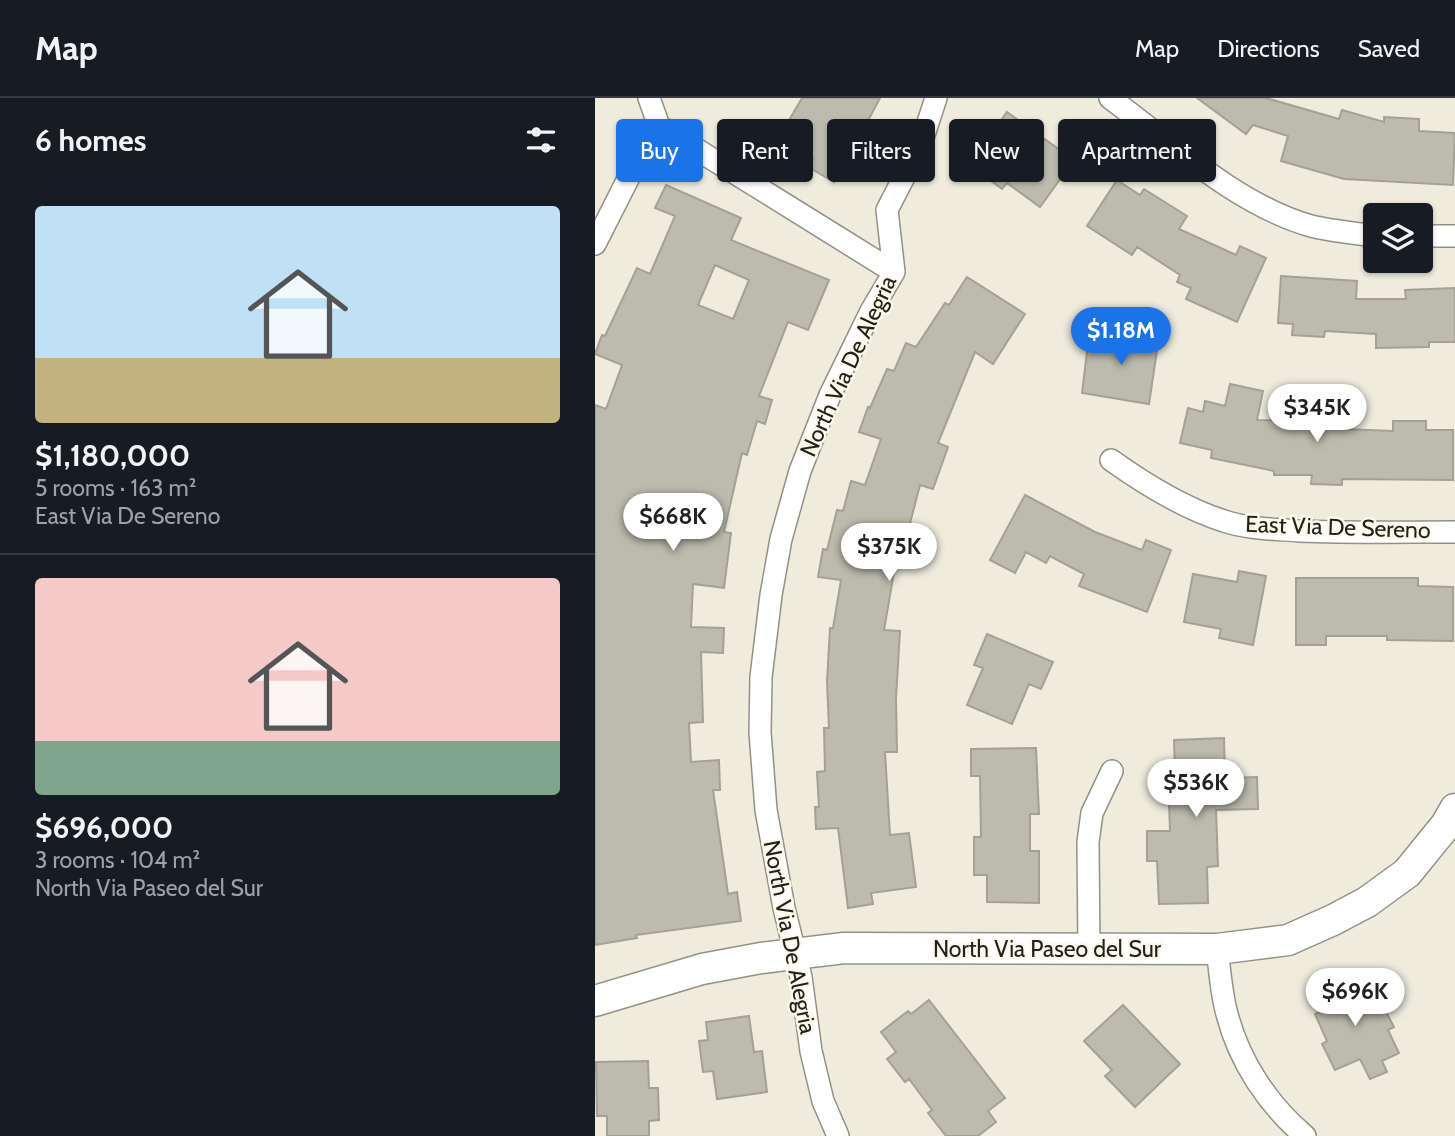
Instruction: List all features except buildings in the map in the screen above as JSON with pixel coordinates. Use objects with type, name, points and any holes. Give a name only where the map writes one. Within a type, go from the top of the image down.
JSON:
[{"type":"street","points":[[649,98],[657,119]]},
{"type":"street","name":"North Via De Alegria","points":[[838,1136],[823,1101],[811,1051],[795,953],[766,810],[760,732],[761,677],[781,538],[800,471],[830,395],[871,311],[894,272],[887,210],[921,144],[936,98]]},
{"type":"street","points":[[1110,98],[1224,184],[1262,205],[1310,225],[1363,234]]},
{"type":"street","points":[[703,153],[894,272]]},
{"type":"street","points":[[595,244],[626,182]]},
{"type":"street","points":[[1433,236],[1455,236]]},
{"type":"street","name":"East Via De Sereno","points":[[1111,460],[1142,483],[1226,522],[1299,531],[1455,532]]},
{"type":"street","points":[[1089,950],[1088,842],[1092,813],[1112,771]]},
{"type":"street","name":"North Via Paseo del Sur","points":[[595,1001],[702,970],[795,953],[845,948],[1217,949],[1288,940],[1367,902],[1406,873],[1446,825],[1455,809]]},
{"type":"street","points":[[1217,949],[1226,1012],[1238,1050],[1284,1118],[1305,1136]]}]
